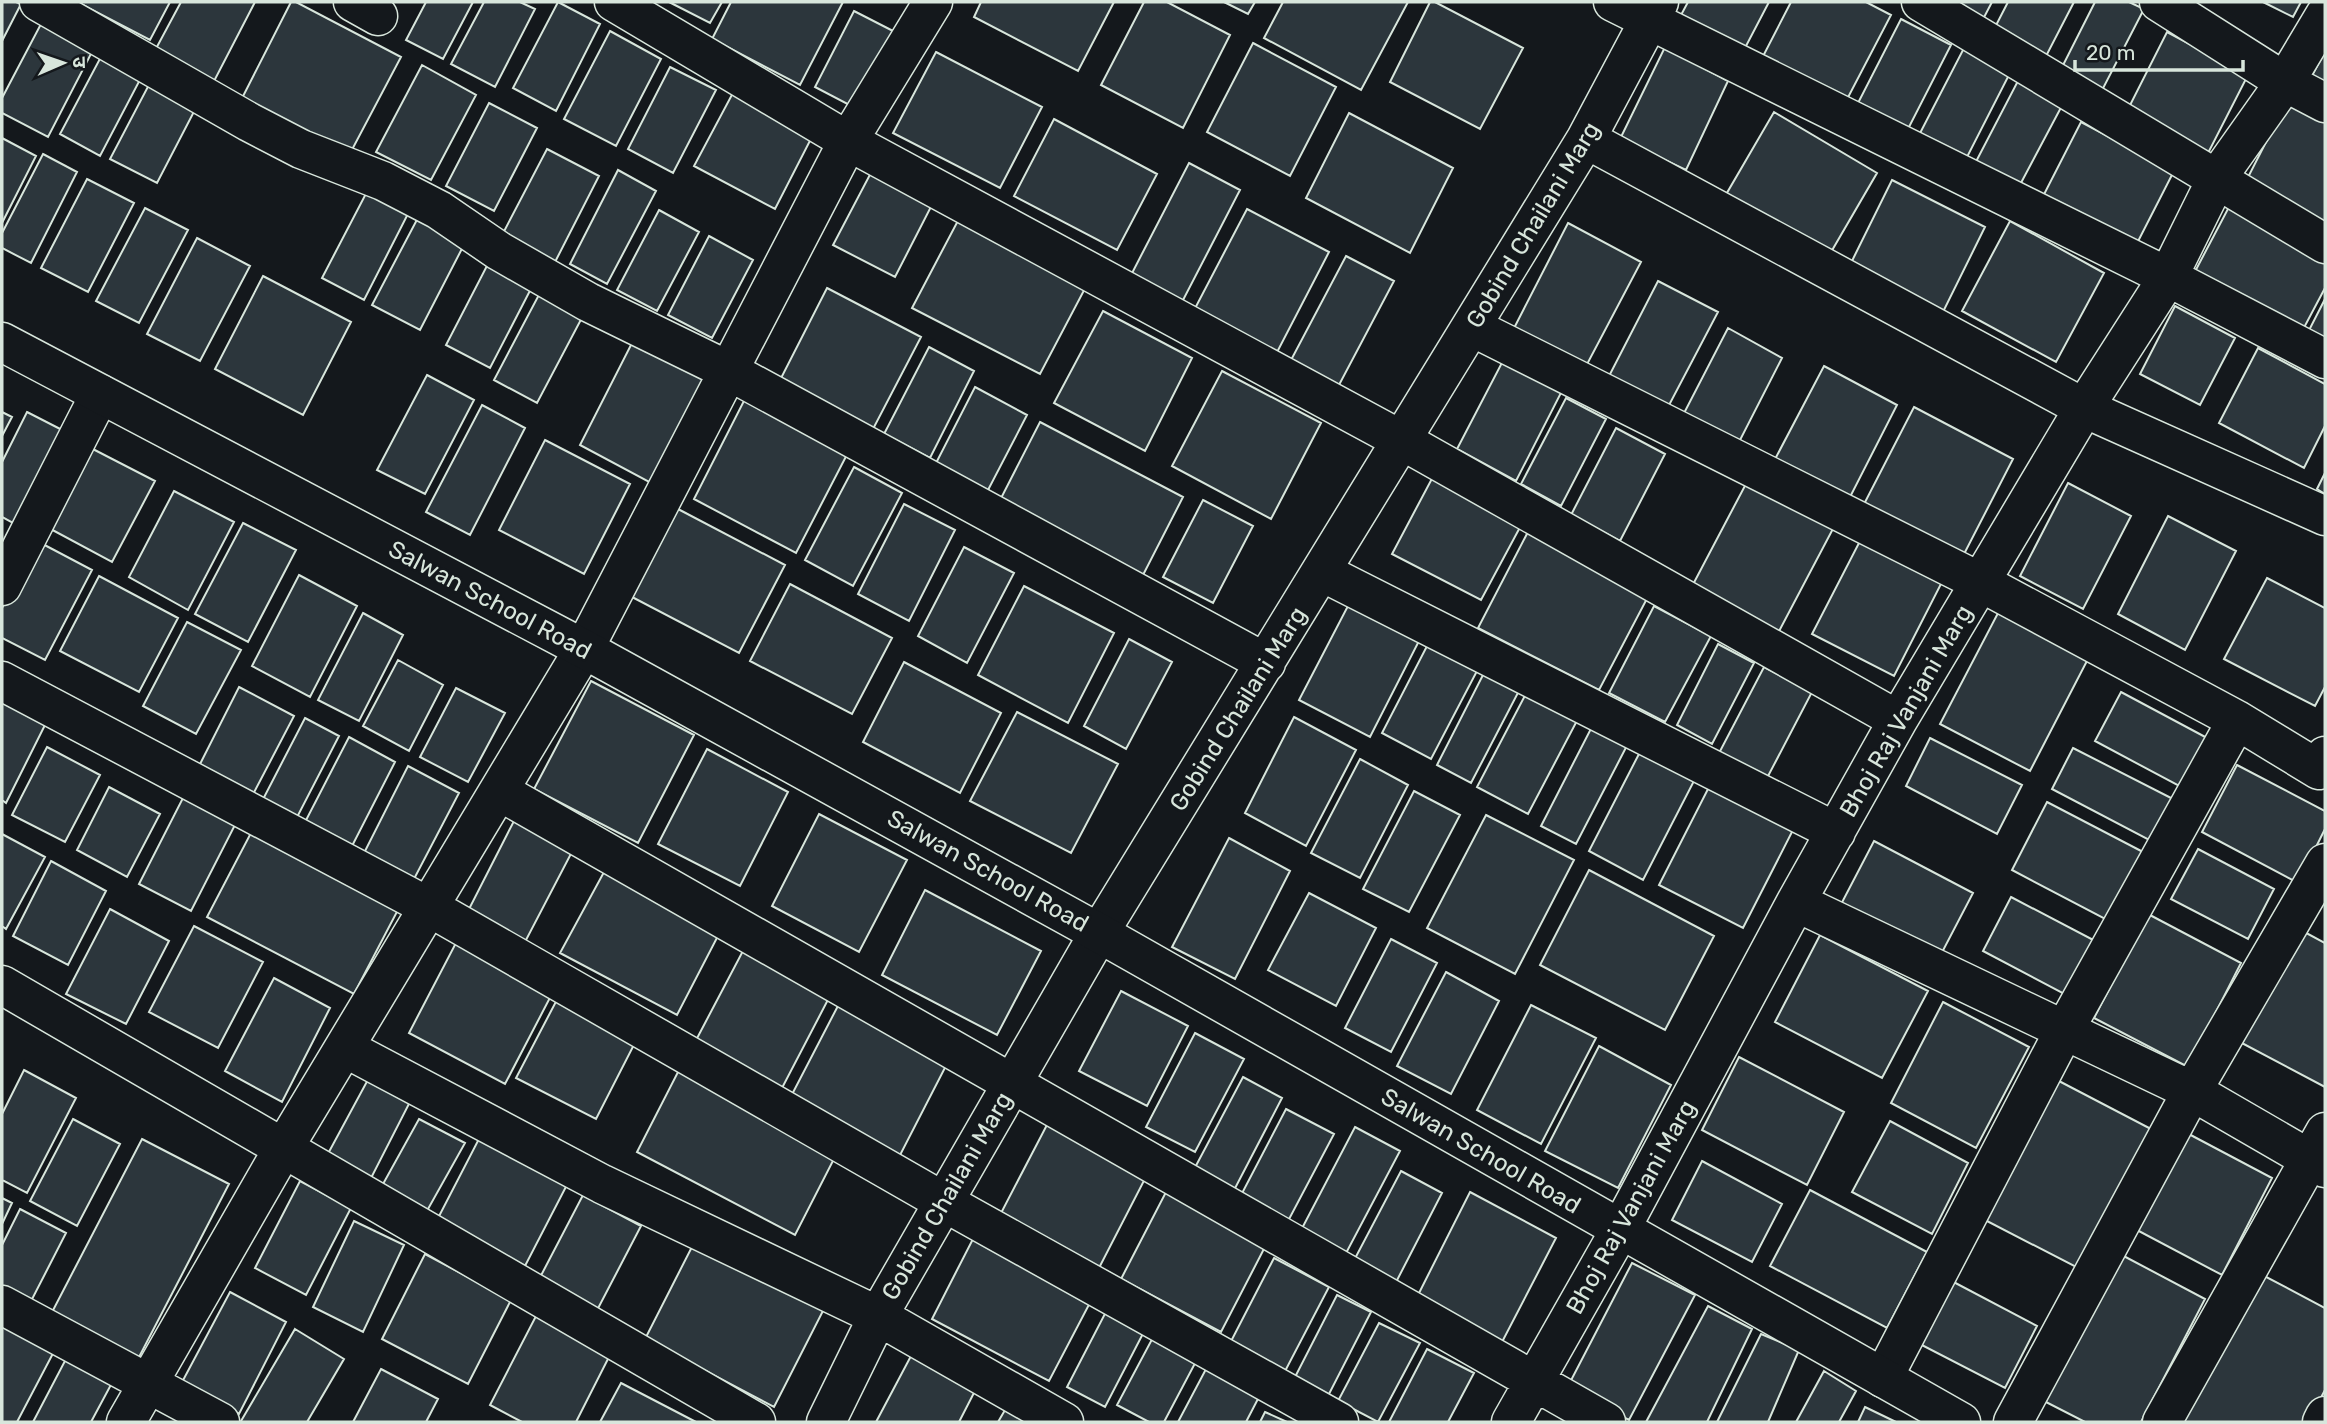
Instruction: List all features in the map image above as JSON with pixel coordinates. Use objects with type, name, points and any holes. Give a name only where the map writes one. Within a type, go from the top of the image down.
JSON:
[{"type":"street","points":[[38,2],[301,149],[383,180],[439,210],[499,251],[589,302],[729,370],[1266,663]]},
{"type":"street","points":[[614,2],[848,141],[1403,441],[1898,720]]},
{"type":"street","points":[[127,1422],[283,1149],[584,649],[848,141],[933,2]]},
{"type":"street","points":[[1613,2],[1654,10],[2325,359]]},
{"type":"street","points":[[1922,2],[2325,244]]},
{"type":"street","points":[[2159,2],[2285,82],[2325,103]]},
{"type":"street","name":"Gobind Chailani Marg","points":[[826,1422],[878,1316],[1099,933],[1587,139],[1654,10]]},
{"type":"street","name":"Bhoj Raj Vanjani Marg","points":[[1511,1422],[1620,1230],[1796,902],[1898,720],[2084,408],[2168,277],[2217,178],[2285,82],[2325,15]]},
{"type":"street","points":[[1587,139],[2084,408],[2325,516]]},
{"type":"street","points":[[1472,327],[1980,582],[2323,767]]},
{"type":"street","name":"Salwan School Road","points":[[2,342],[584,649],[1099,933],[1961,1422]]},
{"type":"street","points":[[2,586],[100,394]]},
{"type":"street","points":[[1322,572],[1836,832]]},
{"type":"street","points":[[2,681],[429,907],[944,1202],[1339,1422]]},
{"type":"street","points":[[1883,1378],[2065,1028],[2237,720]]},
{"type":"street","points":[[499,791],[1606,1422]]},
{"type":"street","points":[[2013,1422],[2192,1091],[2325,863]]},
{"type":"street","points":[[1796,902],[2065,1028],[2320,1153],[2162,1422]]},
{"type":"street","points":[[2,985],[756,1422]]},
{"type":"street","points":[[345,1048],[602,1184],[878,1316],[1064,1422]]},
{"type":"street","points":[[2,1305],[220,1422]]},
{"type":"street","points":[[2322,1422],[2325,1416]]},
{"type":"building","points":[[2,2],[21,4],[2,41]]},
{"type":"building","points":[[77,2],[170,2],[150,40]]},
{"type":"building","points":[[181,2],[255,2],[211,87],[152,56]]},
{"type":"building","points":[[291,2],[296,2],[401,57],[345,163],[238,106]]},
{"type":"building","points":[[426,2],[473,2],[443,59],[406,40]]},
{"type":"building","points":[[484,2],[520,2],[535,9],[495,87],[451,64]]},
{"type":"building","points":[[558,2],[600,24],[556,111],[513,88]]},
{"type":"building","points":[[669,2],[722,2],[710,23]]},
{"type":"building","points":[[731,2],[843,2],[800,85],[712,39]]},
{"type":"building","points":[[981,2],[1114,2],[1078,71],[974,17]]},
{"type":"building","points":[[1144,2],[1167,2],[1230,35],[1183,128],[1101,85]]},
{"type":"building","points":[[1224,2],[1255,2],[1248,14]]},
{"type":"building","points":[[1283,2],[1408,2],[1361,90],[1264,38]]},
{"type":"building","points":[[1430,2],[1435,2],[1523,48],[1480,129],[1390,82]]},
{"type":"building","points":[[1688,2],[1769,2],[1745,48],[1681,15]]},
{"type":"building","points":[[1791,2],[1866,2],[1891,15],[1843,107],[1759,64]]},
{"type":"building","points":[[1931,2],[1992,2],[1979,27]]},
{"type":"building","points":[[2008,2],[2074,2],[2043,62],[1991,35]]},
{"type":"building","points":[[2095,2],[2129,2],[2144,9],[2097,100],[2056,79]]},
{"type":"building","points":[[2263,2],[2301,2],[2293,17]]},
{"type":"building","points":[[854,11],[897,33],[857,109],[815,87]]},
{"type":"building","points":[[1901,19],[1951,45],[1908,129],[1858,103]]},
{"type":"building","points":[[42,22],[93,50],[48,137],[2,113],[2,98]]},
{"type":"building","points":[[610,31],[661,59],[616,146],[564,119]]},
{"type":"building","points":[[2167,32],[2248,75],[2205,159],[2124,117]]},
{"type":"building","points":[[1253,43],[1336,87],[1290,176],[1207,132]]},
{"type":"building","points":[[1665,47],[1728,81],[1686,170],[1620,139]]},
{"type":"building","points":[[1964,48],[2010,73],[1965,161],[1918,137]]},
{"type":"building","points":[[2325,51],[2325,97],[2306,87]]},
{"type":"building","points":[[936,52],[1042,107],[1000,188],[893,133]]},
{"type":"building","points":[[103,53],[143,74],[100,156],[60,134]]},
{"type":"building","points":[[422,65],[476,95],[431,180],[376,152]]},
{"type":"building","points":[[670,67],[716,90],[673,173],[628,149]]},
{"type":"building","points":[[153,77],[199,102],[157,183],[110,159]]},
{"type":"building","points":[[2020,77],[2065,100],[2013,198],[1969,175]]},
{"type":"building","points":[[735,89],[815,131],[775,209],[694,166]]},
{"type":"building","points":[[2288,99],[2325,119],[2325,230],[2243,187]]},
{"type":"building","points":[[489,103],[537,128],[494,211],[446,186]]},
{"type":"building","points":[[1774,112],[1877,173],[1827,259],[1724,198]]},
{"type":"building","points":[[1349,113],[1453,168],[1410,253],[1306,198]]},
{"type":"building","points":[[1054,119],[1157,174],[1117,250],[1014,196]]},
{"type":"building","points":[[2081,122],[2174,171],[2130,257],[2037,208]]},
{"type":"building","points":[[2,138],[36,156],[2,223]]},
{"type":"building","points":[[547,149],[599,176],[553,266],[500,239]]},
{"type":"building","points":[[43,154],[77,172],[31,263],[2,248],[2,233]]},
{"type":"building","points":[[1189,163],[1240,190],[1181,304],[1130,277]]},
{"type":"building","points":[[875,165],[936,197],[895,277],[833,245]]},
{"type":"building","points":[[618,170],[656,191],[607,284],[570,264]]},
{"type":"building","points":[[87,179],[134,203],[88,292],[41,268]]},
{"type":"building","points":[[1892,180],[1985,227],[1941,316],[1848,269]]},
{"type":"building","points":[[372,182],[413,204],[364,300],[322,278]]},
{"type":"building","points":[[2230,205],[2325,256],[2325,288],[2298,339],[2190,281]]},
{"type":"building","points":[[145,208],[188,230],[139,323],[96,301]]},
{"type":"building","points":[[1247,209],[1329,252],[1273,360],[1191,316]]},
{"type":"building","points":[[659,210],[699,232],[657,311],[617,290]]},
{"type":"building","points":[[421,212],[468,237],[420,330],[372,305]]},
{"type":"building","points":[[962,213],[1090,279],[1040,374],[912,308]]},
{"type":"building","points":[[2010,221],[2104,273],[2056,362],[1962,311]]},
{"type":"building","points":[[1568,223],[1641,262],[1584,370],[1512,332]]},
{"type":"building","points":[[709,236],[753,260],[712,338],[668,315]]},
{"type":"building","points":[[197,238],[250,266],[200,361],[147,334]]},
{"type":"building","points":[[1346,256],[1394,281],[1339,385],[1291,360]]},
{"type":"building","points":[[491,258],[535,281],[490,368],[446,345]]},
{"type":"building","points":[[263,276],[351,322],[303,415],[215,369]]},
{"type":"building","points":[[1658,281],[1718,312],[1667,409],[1608,378]]},
{"type":"building","points":[[827,288],[921,337],[872,431],[779,382]]},
{"type":"building","points":[[542,289],[585,312],[537,403],[494,380]]},
{"type":"building","points":[[2325,299],[2325,351],[2304,340]]},
{"type":"building","points":[[2175,306],[2235,338],[2200,405],[2140,374]]},
{"type":"building","points":[[1103,311],[1192,358],[1145,451],[1054,403]]},
{"type":"building","points":[[1728,328],[1782,358],[1737,446],[1682,417]]},
{"type":"building","points":[[634,339],[706,376],[651,483],[580,445]]},
{"type":"building","points":[[929,347],[974,371],[930,458],[884,434]]},
{"type":"building","points":[[2258,348],[2325,384],[2325,426],[2304,468],[2219,423]]},
{"type":"building","points":[[1507,353],[1565,385],[1516,481],[1457,449]]},
{"type":"building","points":[[1824,366],[1897,405],[1848,501],[1773,463]]},
{"type":"building","points":[[1222,371],[1321,423],[1271,519],[1172,466]]},
{"type":"building","points":[[427,375],[474,400],[425,494],[377,470]]},
{"type":"building","points":[[975,387],[1027,415],[987,492],[935,465]]},
{"type":"building","points":[[750,389],[853,443],[796,553],[694,499]]},
{"type":"building","points":[[1566,398],[1606,419],[1561,506],[1521,484]]},
{"type":"building","points":[[482,405],[525,428],[470,535],[426,512]]},
{"type":"building","points":[[1914,407],[2013,459],[1962,558],[1863,506]]},
{"type":"building","points":[[2,412],[12,417],[2,436]]},
{"type":"building","points":[[27,412],[70,434],[22,528],[2,517],[2,462]]},
{"type":"building","points":[[1040,422],[1183,497],[1141,579],[998,504]]},
{"type":"building","points":[[1616,428],[1665,454],[1620,541],[1571,515]]},
{"type":"building","points":[[545,440],[630,484],[584,574],[499,530]]},
{"type":"building","points":[[87,446],[155,481],[112,562],[45,526]]},
{"type":"building","points":[[854,467],[902,493],[853,586],[805,560]]},
{"type":"building","points":[[1436,471],[1525,518],[1481,600],[1392,554]]},
{"type":"building","points":[[2325,473],[2325,494],[2317,489]]},
{"type":"building","points":[[1748,480],[1835,525],[1776,637],[1689,592]]},
{"type":"building","points":[[2068,483],[2131,516],[2083,609],[2020,576]]},
{"type":"building","points":[[174,491],[234,522],[188,610],[129,577]]},
{"type":"building","points":[[1203,500],[1253,526],[1213,603],[1163,577]]},
{"type":"building","points":[[904,504],[955,530],[909,621],[858,594]]},
{"type":"building","points":[[678,509],[785,565],[739,653],[632,597]]},
{"type":"building","points":[[2168,516],[2236,551],[2185,650],[2118,614]]},
{"type":"building","points":[[243,523],[296,550],[248,642],[195,614]]},
{"type":"building","points":[[1530,528],[1651,591],[1599,690],[1478,628]]},
{"type":"building","points":[[1861,539],[1942,582],[1894,676],[1812,634]]},
{"type":"building","points":[[37,541],[92,570],[45,660],[2,638],[2,608]]},
{"type":"building","points":[[964,547],[1014,573],[967,663],[918,636]]},
{"type":"building","points":[[299,575],[357,606],[310,697],[252,666]]},
{"type":"building","points":[[99,576],[178,618],[139,692],[60,651]]},
{"type":"building","points":[[2267,578],[2325,608],[2325,687],[2315,706],[2224,659]]},
{"type":"building","points":[[790,584],[892,638],[852,714],[750,661]]},
{"type":"building","points":[[1024,586],[1114,633],[1068,723],[978,675]]},
{"type":"building","points":[[1350,602],[1420,639],[1370,737],[1299,700]]},
{"type":"building","points":[[1654,606],[1711,636],[1665,722],[1609,693]]},
{"type":"building","points":[[363,613],[403,635],[359,721],[318,700]]},
{"type":"building","points":[[1998,613],[2088,659],[2030,771],[1940,724]]},
{"type":"building","points":[[187,622],[241,650],[196,734],[143,706]]},
{"type":"building","points":[[1129,639],[1172,662],[1126,749],[1084,726]]},
{"type":"building","points":[[1718,644],[1754,663],[1712,744],[1677,725]]},
{"type":"building","points":[[1427,646],[1477,671],[1431,759],[1382,733]]},
{"type":"building","points":[[398,660],[443,685],[409,751],[363,726]]},
{"type":"building","points":[[904,662],[1001,713],[960,793],[863,742]]},
{"type":"building","points":[[1764,667],[1812,692],[1766,780],[1718,755]]},
{"type":"building","points":[[1486,669],[1521,687],[1471,783],[1437,765]]},
{"type":"building","points":[[591,681],[694,735],[638,843],[534,789]]},
{"type":"building","points":[[239,687],[294,716],[249,802],[195,774]]},
{"type":"building","points":[[456,688],[505,713],[468,782],[420,757]]},
{"type":"building","points":[[1529,688],[1580,715],[1528,814],[1477,787]]},
{"type":"building","points":[[2121,692],[2209,739],[2183,788],[2095,741]]},
{"type":"building","points":[[2,697],[47,721],[6,803],[2,800]]},
{"type":"building","points":[[1017,712],[1118,764],[1071,853],[970,801]]},
{"type":"building","points":[[1598,715],[1633,734],[1576,844],[1541,826]]},
{"type":"building","points":[[1294,717],[1356,750],[1306,846],[1245,813]]},
{"type":"building","points":[[305,718],[339,736],[293,825],[259,807]]},
{"type":"building","points":[[349,737],[395,762],[350,850],[303,826]]},
{"type":"building","points":[[1930,738],[2022,785],[1997,834],[1906,786]]},
{"type":"building","points":[[47,747],[100,775],[65,842],[12,815]]},
{"type":"building","points":[[2073,748],[2175,800],[2153,842],[2052,789]]},
{"type":"building","points":[[707,749],[788,792],[740,886],[658,844]]},
{"type":"building","points":[[1641,750],[1695,779],[1643,880],[1589,851]]},
{"type":"building","points":[[1360,759],[1408,785],[1360,878],[1311,853]]},
{"type":"building","points":[[2237,765],[2325,811],[2325,829],[2298,883],[2202,832]]},
{"type":"building","points":[[408,766],[459,793],[414,879],[364,853]]},
{"type":"building","points":[[1710,785],[1794,828],[1743,928],[1659,885]]},
{"type":"building","points":[[109,787],[160,814],[127,877],[77,850]]},
{"type":"building","points":[[1414,791],[1460,815],[1409,912],[1363,889]]},
{"type":"building","points":[[185,794],[237,821],[191,911],[139,884]]},
{"type":"building","points":[[2047,802],[2145,853],[2109,921],[2012,870]]},
{"type":"building","points":[[819,814],[907,860],[859,952],[772,906]]},
{"type":"building","points":[[1486,815],[1574,860],[1515,974],[1427,928]]},
{"type":"building","points":[[516,817],[574,848],[525,942],[468,911]]},
{"type":"building","points":[[253,829],[400,906],[354,994],[207,917]]},
{"type":"building","points":[[2,834],[45,857],[6,929],[2,926]]},
{"type":"building","points":[[1229,838],[1290,871],[1235,979],[1172,947]]},
{"type":"building","points":[[1874,841],[1973,893],[1937,962],[1838,910]]},
{"type":"building","points":[[2198,849],[2274,889],[2248,939],[2171,899]]},
{"type":"building","points":[[51,861],[106,891],[68,965],[13,936]]},
{"type":"building","points":[[1589,870],[1714,936],[1665,1030],[1540,965]]},
{"type":"building","points":[[604,872],[720,932],[677,1015],[560,953]]},
{"type":"building","points":[[925,890],[1041,951],[997,1035],[882,975]]},
{"type":"building","points":[[1309,893],[1376,928],[1336,1006],[1268,970]]},
{"type":"building","points":[[2011,897],[2099,943],[2070,997],[1983,951]]},
{"type":"building","points":[[110,909],[169,941],[126,1024],[66,994]]},
{"type":"building","points":[[2148,914],[2241,963],[2188,1067],[2094,1018]]},
{"type":"building","points":[[194,926],[263,962],[218,1048],[149,1012]]},
{"type":"building","points":[[2297,928],[2325,943],[2325,1087],[2238,1041]]},
{"type":"building","points":[[1820,935],[1928,991],[1882,1078],[1775,1022]]},
{"type":"building","points":[[458,939],[554,990],[505,1084],[409,1033]]},
{"type":"building","points":[[1391,939],[1437,963],[1391,1052],[1345,1028]]},
{"type":"building","points":[[745,947],[832,992],[781,1090],[694,1044]]},
{"type":"building","points":[[1446,972],[1499,1001],[1451,1094],[1397,1066]]},
{"type":"building","points":[[274,978],[330,1008],[282,1102],[225,1071]]},
{"type":"building","points":[[1121,991],[1188,1026],[1147,1106],[1079,1071]]},
{"type":"building","points":[[561,992],[640,1033],[596,1119],[516,1078]]},
{"type":"building","points":[[841,1000],[950,1058],[897,1161],[787,1104]]},
{"type":"building","points":[[1943,1002],[2029,1047],[1976,1148],[1891,1103]]},
{"type":"building","points":[[1531,1005],[1596,1038],[1541,1144],[1477,1110]]},
{"type":"building","points":[[1195,1033],[1244,1059],[1195,1152],[1146,1127]]},
{"type":"building","points":[[1599,1046],[1671,1085],[1618,1188],[1545,1151]]},
{"type":"building","points":[[1739,1057],[1844,1112],[1807,1185],[1702,1130]]},
{"type":"building","points":[[24,1070],[76,1098],[27,1193],[2,1180],[2,1114]]},
{"type":"building","points":[[679,1070],[837,1153],[795,1235],[637,1152]]},
{"type":"building","points":[[371,1074],[413,1096],[368,1184],[324,1161]]},
{"type":"building","points":[[1243,1077],[1282,1098],[1231,1196],[1191,1175]]},
{"type":"building","points":[[2057,1080],[2151,1129],[2080,1269],[1985,1220]]},
{"type":"building","points":[[1286,1109],[1334,1134],[1287,1223],[1239,1199]]},
{"type":"building","points":[[73,1119],[120,1144],[77,1226],[30,1201]]},
{"type":"building","points":[[419,1119],[465,1143],[423,1218],[378,1193]]},
{"type":"building","points":[[1050,1119],[1149,1171],[1099,1268],[1000,1215]]},
{"type":"building","points":[[1890,1121],[1968,1163],[1932,1234],[1852,1192]]},
{"type":"building","points":[[1355,1127],[1400,1151],[1344,1257],[1299,1234]]},
{"type":"building","points":[[2185,1132],[2272,1178],[2222,1275],[2135,1229]]},
{"type":"building","points":[[482,1133],[570,1179],[525,1266],[437,1220]]},
{"type":"building","points":[[142,1139],[229,1184],[137,1361],[50,1316]]},
{"type":"building","points":[[1702,1161],[1782,1204],[1752,1262],[1672,1220]]},
{"type":"building","points":[[1401,1171],[1442,1193],[1393,1288],[1351,1266]]},
{"type":"building","points":[[300,1181],[351,1208],[306,1295],[255,1268]]},
{"type":"building","points":[[1810,1190],[1927,1252],[1887,1328],[1770,1266]]},
{"type":"building","points":[[1166,1192],[1266,1245],[1221,1332],[1121,1279]]},
{"type":"building","points":[[1470,1192],[1556,1238],[1501,1344],[1416,1299]]},
{"type":"building","points":[[583,1195],[641,1226],[593,1318],[535,1287]]},
{"type":"building","points":[[2,1198],[12,1203],[2,1224]]},
{"type":"building","points":[[20,1209],[66,1233],[27,1309],[2,1296],[2,1245]]},
{"type":"building","points":[[354,1221],[404,1245],[363,1332],[313,1307]]},
{"type":"building","points":[[975,1235],[1093,1297],[1049,1381],[932,1319]]},
{"type":"building","points":[[697,1237],[826,1305],[774,1407],[645,1339]]},
{"type":"building","points":[[2118,1253],[2205,1299],[2141,1422],[2085,1422],[2042,1400]]},
{"type":"building","points":[[425,1254],[511,1300],[468,1384],[382,1339]]},
{"type":"building","points":[[1274,1258],[1329,1287],[1282,1377],[1227,1349]]},
{"type":"building","points":[[1632,1263],[1695,1295],[1629,1420],[1567,1388]]},
{"type":"building","points":[[2253,1270],[2325,1308],[2325,1390],[2308,1422],[2174,1422]]},
{"type":"building","points":[[1946,1278],[2037,1326],[2005,1388],[1914,1341]]},
{"type":"building","points":[[230,1292],[286,1322],[239,1414],[181,1384]]},
{"type":"building","points":[[1337,1295],[1371,1312],[1328,1396],[1294,1379]]},
{"type":"building","points":[[1110,1304],[1148,1324],[1105,1407],[1067,1387]]},
{"type":"building","points":[[1708,1306],[1752,1329],[1707,1422],[1646,1422]]},
{"type":"building","points":[[2,1313],[59,1342],[17,1422],[2,1422]]},
{"type":"building","points":[[536,1316],[610,1355],[576,1422],[522,1422],[490,1405]]},
{"type":"building","points":[[1379,1323],[1420,1343],[1378,1422],[1338,1401]]},
{"type":"building","points":[[1158,1328],[1201,1352],[1164,1422],[1149,1422],[1117,1405]]},
{"type":"building","points":[[295,1329],[344,1359],[307,1422],[241,1421]]},
{"type":"building","points":[[1761,1334],[1799,1350],[1768,1422],[1717,1422]]},
{"type":"building","points":[[1427,1349],[1474,1373],[1448,1422],[1389,1422]]},
{"type":"building","points":[[912,1354],[977,1387],[959,1422],[876,1422]]},
{"type":"building","points":[[67,1357],[113,1381],[91,1422],[33,1422]]},
{"type":"building","points":[[381,1369],[438,1399],[426,1422],[353,1422]]},
{"type":"building","points":[[1206,1369],[1259,1397],[1246,1422],[1178,1422]]},
{"type":"building","points":[[1824,1371],[1856,1391],[1839,1422],[1796,1422]]},
{"type":"building","points":[[621,1383],[696,1422],[600,1422]]},
{"type":"building","points":[[1865,1407],[1896,1422],[1858,1422]]},
{"type":"building","points":[[1005,1410],[1028,1422],[998,1422]]},
{"type":"building","points":[[1265,1412],[1287,1422],[1260,1422]]}]
